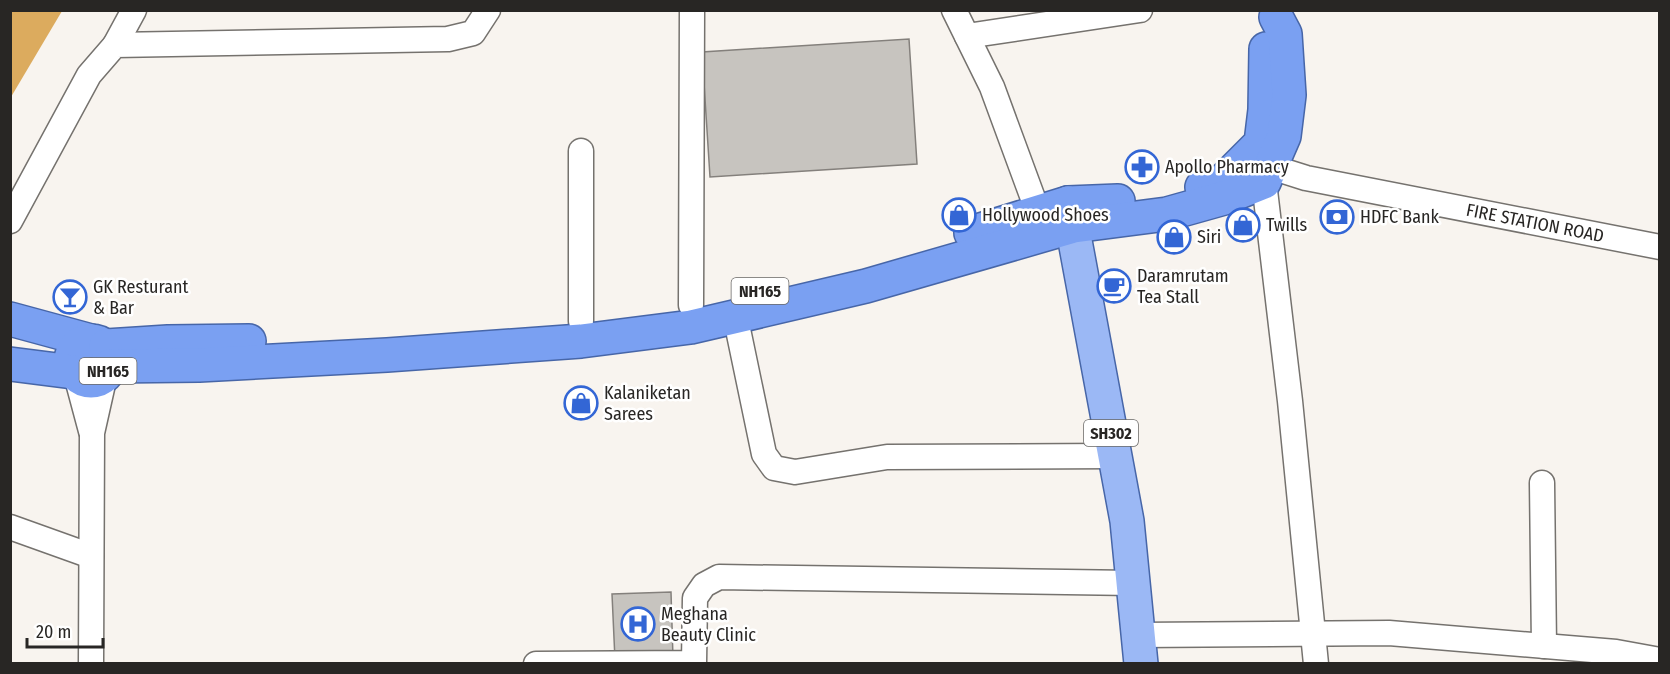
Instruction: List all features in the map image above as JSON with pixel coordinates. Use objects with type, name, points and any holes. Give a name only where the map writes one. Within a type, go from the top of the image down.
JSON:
[{"type":"highway","name":"NH165","points":[[168,354],[581,341],[691,327],[866,286],[1060,214],[1167,214],[1224,198],[1267,175],[1284,136],[1289,95],[1276,24]]},
{"type":"highway","name":"NH165","points":[[24,366],[93,363],[168,354],[241,341],[581,321],[691,305],[826,277],[1060,214],[1188,191],[1222,182],[1239,168],[1261,143],[1276,24]]},
{"type":"highway","name":"NH165","points":[[10,320],[46,329],[93,363]]},
{"type":"highway","points":[[24,366],[46,329]]},
{"type":"main road","name":"SH302","points":[[1060,214],[1115,456],[1127,521],[1140,649]]},
{"type":"street","points":[[10,221],[90,75],[115,45],[134,10]]},
{"type":"street","points":[[115,45],[448,39],[473,33],[488,10]]},
{"type":"street","points":[[691,305],[692,10]]},
{"type":"street","points":[[954,10],[1060,214]]},
{"type":"street","points":[[967,36],[1140,10]]},
{"type":"street","points":[[581,151],[581,321]]},
{"type":"street","points":[[1267,175],[1316,663]]},
{"type":"street","name":"FIRE STATION ROAD","points":[[1267,175],[1306,178],[1659,247]]},
{"type":"street","points":[[735,315],[764,454],[774,468],[795,472],[887,457],[1115,456]]},
{"type":"street","points":[[91,663],[93,363]]},
{"type":"street","points":[[1542,483],[1544,646]]},
{"type":"street","points":[[10,527],[91,556]]},
{"type":"street","points":[[536,663],[694,663],[695,598],[704,585],[719,577],[1133,583]]},
{"type":"street","points":[[1140,649],[1314,634],[1389,633],[1616,652],[1659,660]]},
{"type":"shaded area","points":[[10,11],[62,11],[11,97]]},
{"type":"building","points":[[909,39],[917,164],[710,177],[702,52]]},
{"type":"building","points":[[671,592],[673,658],[615,660],[612,594]]},
{"type":"place","name":"Apollo Pharmacy","points":[[1142,167]]},
{"type":"place","name":"Hollywood Shoes","points":[[959,215]]},
{"type":"place","name":"HDFC Bank","points":[[1337,217]]},
{"type":"place","name":"Twills","points":[[1243,225]]},
{"type":"place","name":"Siri","points":[[1174,237]]},
{"type":"place","name":"Daramrutam Tea Stall","points":[[1114,286]]},
{"type":"place","name":"GK Resturant & Bar","points":[[70,297]]},
{"type":"place","name":"Kalaniketan Sarees","points":[[581,403]]},
{"type":"place","name":"Meghana Beauty Clinic","points":[[638,624]]}]
